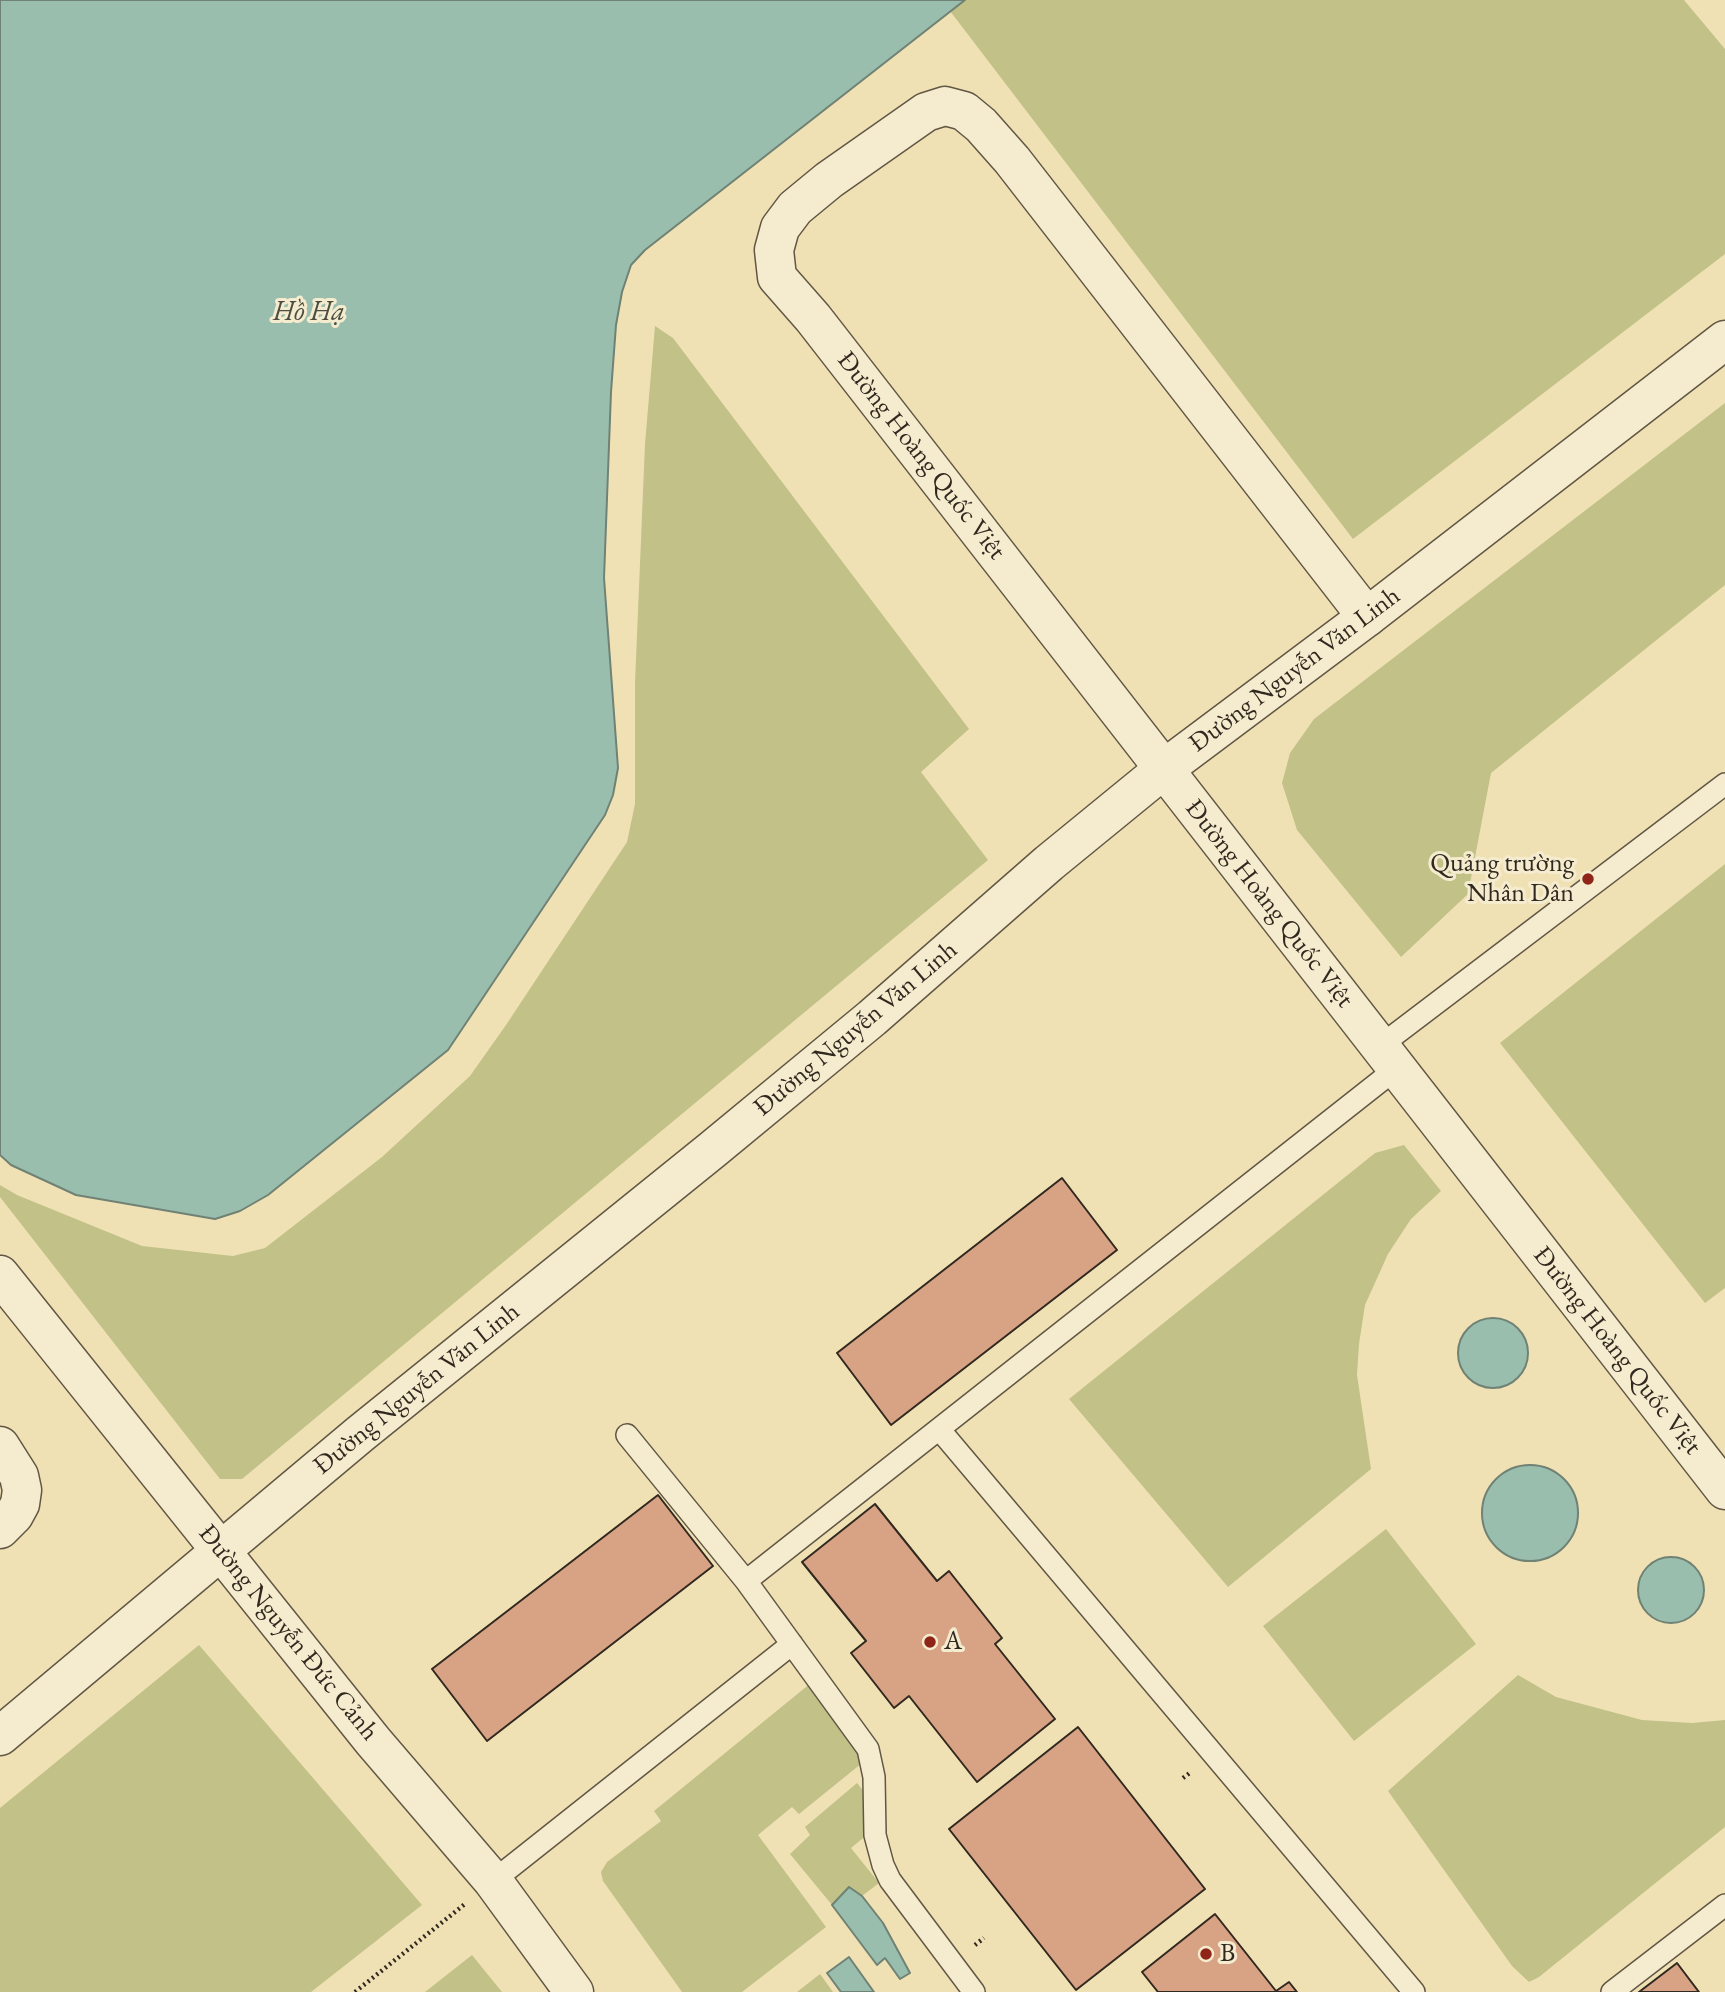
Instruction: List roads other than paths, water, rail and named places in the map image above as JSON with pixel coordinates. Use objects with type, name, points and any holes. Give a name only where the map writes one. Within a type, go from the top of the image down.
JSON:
[{"type":"street","name":"Đường Hoàng Quốc Việt","points":[[1367,617],[1012,160],[981,125],[964,111],[945,106],[926,112],[829,180],[795,208],[780,228],[774,250],[777,277],[813,317],[1725,1490]]},
{"type":"street","name":"Đường Nguyễn Văn Linh","points":[[0,1735],[360,1434],[851,1036],[1049,863],[1164,769],[1367,617],[1725,340]]},
{"type":"street","name":"Đường Nguyễn Đức Cảnh","points":[[0,1275],[373,1741],[493,1881],[574,1992]]},
{"type":"street","points":[[0,1446],[19,1476],[22,1490],[20,1504],[14,1515],[0,1529]]},
{"type":"lane","points":[[746,1581],[939,1429],[1388,1057],[1725,784]]},
{"type":"lane","points":[[939,1429],[1414,1992]]},
{"type":"lane","points":[[628,1435],[746,1581],[868,1749],[874,1777],[877,1850],[890,1880],[974,1992]]},
{"type":"lane","points":[[493,1881],[792,1644]]},
{"type":"lane","points":[[1612,1992],[1725,1905]]},
{"type":"water","name":"Hồ Hạ","points":[[0,0],[965,0],[645,250],[631,265],[622,292],[616,325],[611,392],[604,578],[618,768],[613,795],[605,815],[448,1050],[268,1195],[240,1211],[215,1219],[76,1195],[11,1165],[0,1155]]},
{"type":"water","points":[[1493,1318],[1518,1328],[1528,1353],[1518,1378],[1493,1388],[1468,1378],[1458,1353],[1468,1328]]},
{"type":"water","points":[[1530,1465],[1549,1468],[1564,1479],[1575,1494],[1578,1513],[1575,1532],[1564,1547],[1549,1558],[1530,1561],[1511,1558],[1496,1547],[1485,1532],[1482,1513],[1485,1494],[1496,1479],[1511,1468]]},
{"type":"water","points":[[1664,1557],[1678,1557],[1690,1562],[1699,1571],[1704,1590],[1702,1603],[1695,1614],[1678,1623],[1664,1623],[1652,1618],[1643,1609],[1638,1597],[1638,1583],[1643,1571],[1652,1562]]},
{"type":"water","points":[[849,1887],[862,1896],[883,1923],[910,1973],[900,1979],[885,1958],[877,1965],[832,1905]]},
{"type":"water","points":[[849,1957],[874,1992],[841,1992],[827,1973]]},
{"type":"place","name":"Quảng trường Nhân Dân","points":[[1588,879]]},
{"type":"place","name":"A","points":[[930,1642]]},
{"type":"place","name":"B","points":[[1206,1954]]}]
